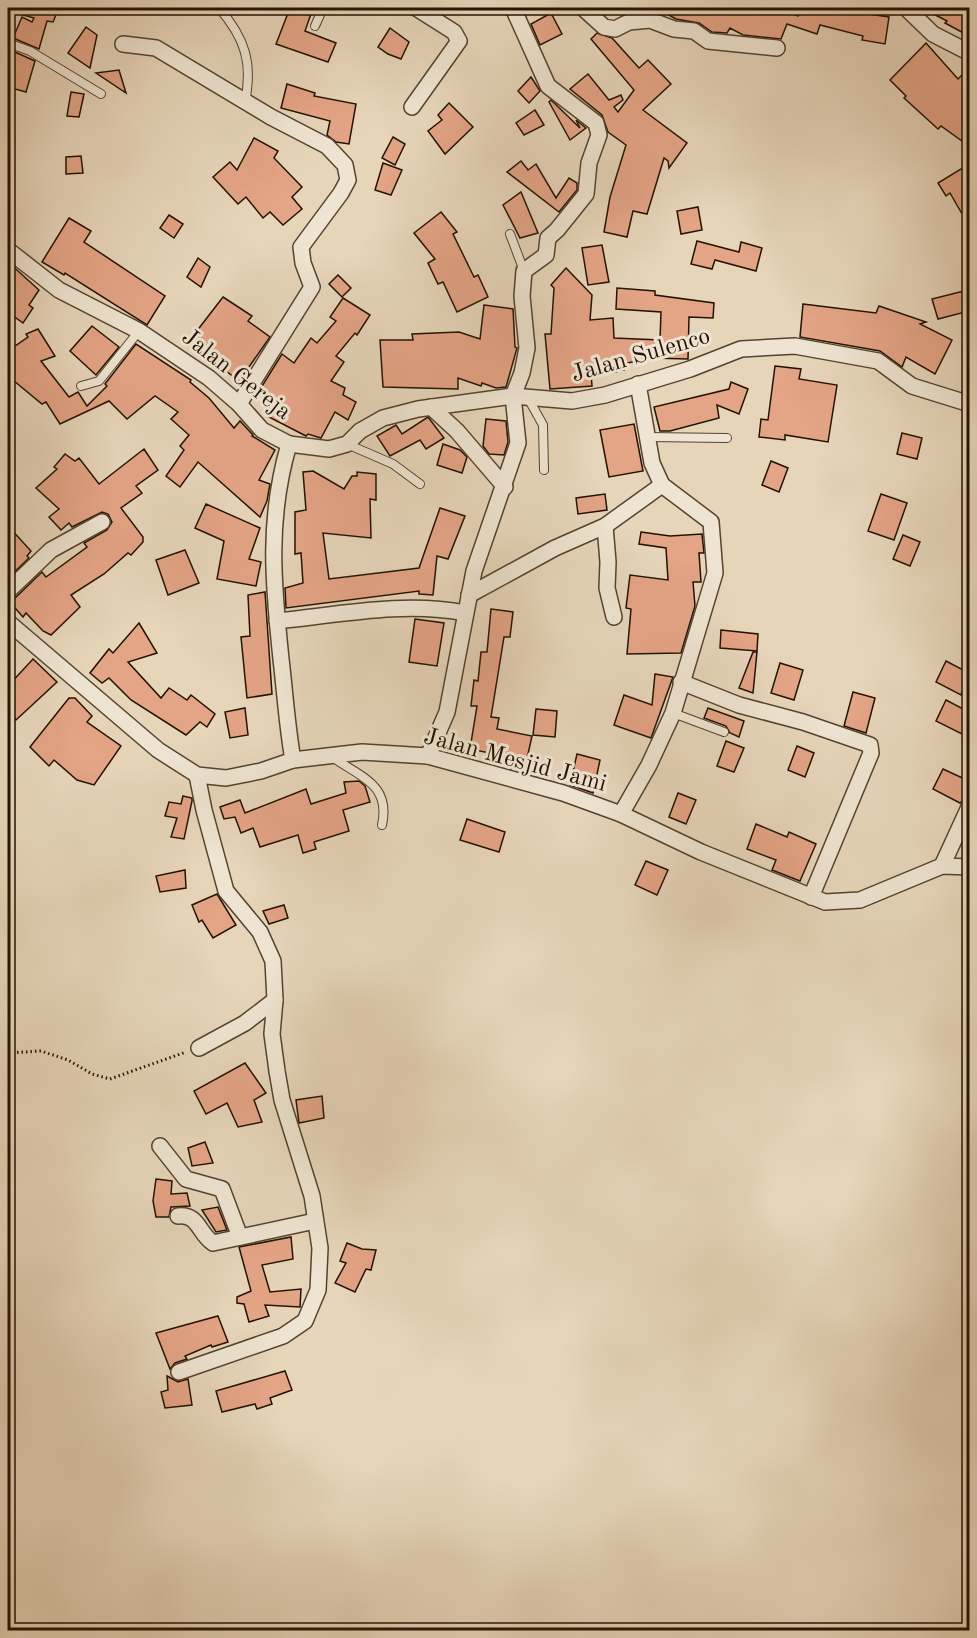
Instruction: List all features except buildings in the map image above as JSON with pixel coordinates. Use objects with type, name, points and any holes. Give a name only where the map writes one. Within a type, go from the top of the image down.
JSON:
[{"type":"street","points":[[412,107],[459,41],[454,32],[416,8]]},
{"type":"street","points":[[428,756],[447,712],[474,571],[505,487],[518,443],[522,373],[527,348],[522,296],[524,271],[546,255],[548,238],[586,194],[589,163],[598,135],[596,123],[548,86],[513,8]]},
{"type":"street","points":[[583,8],[604,27],[615,29],[629,22],[650,20],[674,29],[694,31],[708,41],[777,48]]},
{"type":"street","points":[[906,8],[933,34],[969,53]]},
{"type":"street","points":[[123,44],[156,48],[245,102],[327,146],[345,165],[348,180],[341,194],[302,247],[303,263],[312,287],[240,404]]},
{"type":"street","name":"Jalan Gereja","points":[[8,250],[59,290],[139,330],[209,378],[240,404],[262,430],[289,444],[275,503],[272,543],[277,621],[292,760]]},
{"type":"street","name":"Jalan Sulenco","points":[[347,444],[360,431],[383,418],[432,407],[521,397],[572,401],[604,395],[690,369],[741,349],[795,346],[878,361],[912,386],[969,404]]},
{"type":"street","points":[[621,814],[674,713],[681,682],[715,573],[711,522],[662,485],[652,463],[638,384]]},
{"type":"street","points":[[432,407],[457,431],[505,487]]},
{"type":"street","points":[[289,444],[329,449],[347,444]]},
{"type":"street","points":[[469,595],[555,548],[605,526],[662,485]]},
{"type":"street","points":[[8,591],[51,550],[102,522]]},
{"type":"street","points":[[605,526],[608,562],[607,588],[614,617]]},
{"type":"street","points":[[277,621],[392,609],[444,609],[465,613]]},
{"type":"street","name":"Jalan Mesjid Jami","points":[[10,629],[158,750],[197,775],[226,778],[261,771],[292,760],[362,752],[428,756],[563,793],[621,814],[701,852],[825,902],[860,900],[942,866],[969,867]]},
{"type":"street","points":[[681,682],[739,705],[803,722],[870,745],[872,753],[811,897]]},
{"type":"street","points":[[179,1372],[283,1336],[306,1321],[318,1290],[320,1248],[312,1196],[280,1090],[272,1034],[275,1000],[273,961],[260,932],[226,891],[197,775]]},
{"type":"street","points":[[942,866],[969,805]]},
{"type":"street","points":[[199,1048],[245,1023],[275,1000]]},
{"type":"street","points":[[160,1146],[186,1179],[222,1189],[240,1237]]},
{"type":"street","points":[[178,1216],[186,1215],[197,1221],[204,1237],[213,1242],[315,1221]]},
{"type":"lane","points":[[219,8],[246,52],[250,76],[245,102]]},
{"type":"lane","points":[[315,26],[323,8]]},
{"type":"lane","points":[[8,43],[30,51],[101,94]]},
{"type":"lane","points":[[510,234],[524,271]]},
{"type":"lane","points":[[81,386],[99,381],[139,330]]},
{"type":"lane","points":[[521,397],[543,425],[544,470]]},
{"type":"lane","points":[[647,437],[727,438]]},
{"type":"lane","points":[[347,444],[393,464],[420,484]]},
{"type":"lane","points":[[674,713],[724,732]]},
{"type":"lane","points":[[330,756],[369,779],[386,807],[382,825]]},
{"type":"path","points":[[8,1053],[41,1051],[68,1060],[92,1074],[110,1079],[125,1075],[148,1063],[199,1048]]}]
